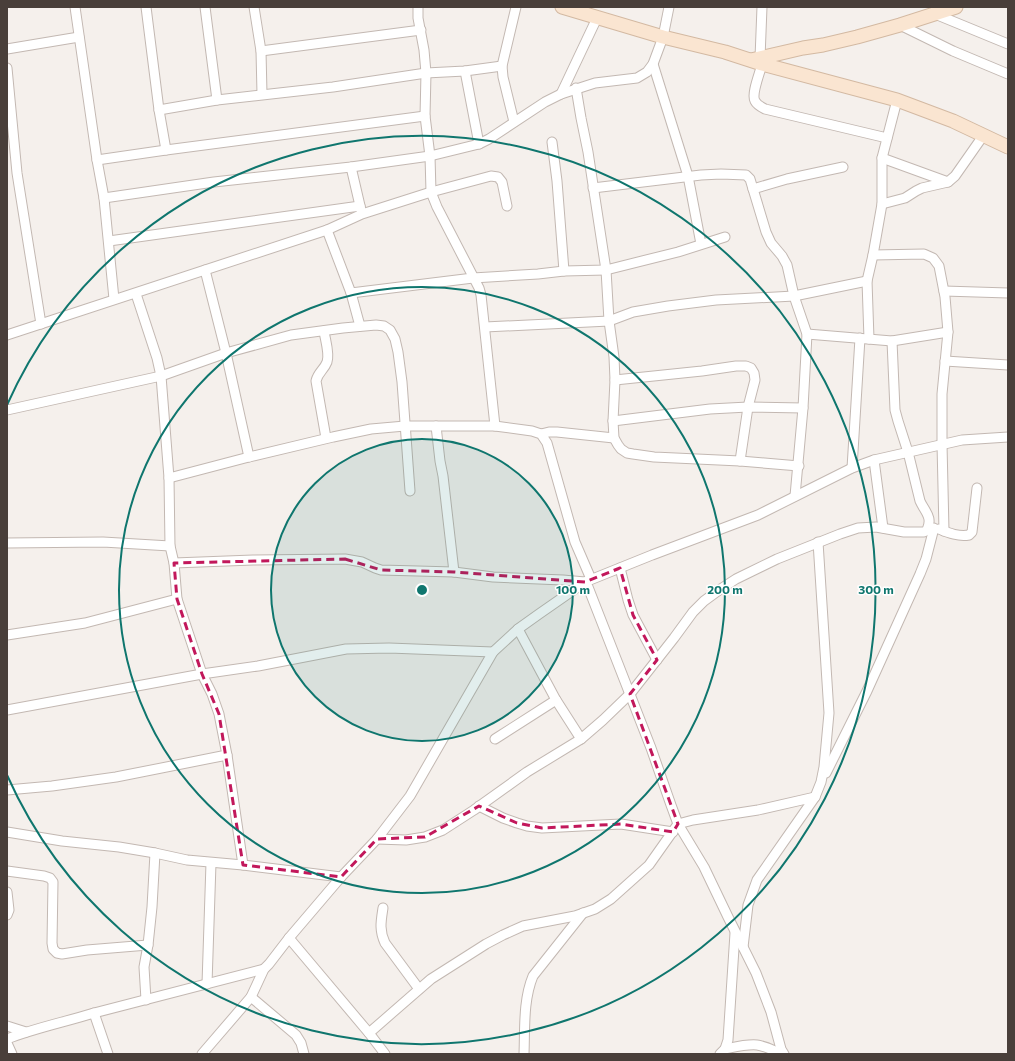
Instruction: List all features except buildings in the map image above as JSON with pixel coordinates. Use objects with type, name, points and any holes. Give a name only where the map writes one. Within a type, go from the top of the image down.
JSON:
[{"type":"street","points":[[75,7],[97,160],[104,198],[114,299]]},
{"type":"street","points":[[146,7],[159,110],[166,150]]},
{"type":"street","points":[[205,7],[217,100]]},
{"type":"street","points":[[254,7],[261,51],[262,94]]},
{"type":"street","points":[[418,7],[426,73],[425,116],[430,156],[431,192],[437,208],[479,288],[481,295],[495,426]]},
{"type":"street","points":[[514,122],[502,66],[516,7]]},
{"type":"street","points":[[562,7],[663,38],[725,52],[897,100],[953,121],[1008,147]]},
{"type":"street","points":[[104,198],[214,182],[351,167],[430,156],[479,144],[545,102],[561,94],[595,83],[637,78],[647,72],[653,64],[663,38],[669,7]]},
{"type":"street","points":[[762,7],[754,94],[754,100],[758,105],[765,109],[887,138]]},
{"type":"street","points":[[758,61],[803,48],[823,45],[900,25],[956,7]]},
{"type":"street","points":[[935,14],[1008,44]]},
{"type":"street","points":[[561,94],[597,18]]},
{"type":"street","points":[[900,25],[953,51],[1008,74]]},
{"type":"street","points":[[261,51],[421,30]]},
{"type":"street","points":[[7,49],[79,38]]},
{"type":"street","points":[[653,64],[688,176],[701,244]]},
{"type":"street","points":[[159,110],[262,94],[333,87],[426,73],[465,71],[502,66]]},
{"type":"street","points":[[7,68],[17,173],[40,324]]},
{"type":"street","points":[[465,71],[479,144]]},
{"type":"street","points":[[576,88],[588,152],[606,270],[609,321],[614,357],[614,438],[621,450],[627,453],[654,457],[740,461],[798,466]]},
{"type":"street","points":[[852,468],[865,339],[867,281],[882,204],[882,158],[897,100]]},
{"type":"street","points":[[97,160],[425,116]]},
{"type":"street","points":[[882,204],[905,198],[922,188],[948,182],[955,176],[983,136]]},
{"type":"street","points":[[552,142],[557,181],[564,271]]},
{"type":"street","points":[[882,158],[948,182]]},
{"type":"street","points":[[351,167],[361,210]]},
{"type":"street","points":[[753,189],[787,179],[844,167]]},
{"type":"street","points":[[593,188],[688,176],[721,174],[746,175],[750,180],[766,232],[787,265],[794,296],[807,334],[803,408],[795,496]]},
{"type":"street","points":[[108,241],[361,210],[491,176],[498,177],[502,182],[507,206]]},
{"type":"street","points":[[7,335],[114,299],[136,294],[327,230],[361,210]]},
{"type":"street","points":[[327,230],[351,293],[360,326]]},
{"type":"street","points":[[351,293],[473,278],[564,271],[606,270],[678,252],[725,237]]},
{"type":"street","points":[[873,255],[924,254],[933,258],[939,266],[944,291],[948,332],[942,394],[944,531]]},
{"type":"street","points":[[205,270],[226,353],[249,457]]},
{"type":"street","points":[[485,327],[609,321],[633,312],[668,306],[716,300],[794,296],[867,281]]},
{"type":"street","points":[[944,291],[1008,293]]},
{"type":"street","points":[[136,294],[157,358],[161,376],[169,478],[170,546],[174,563],[177,599],[202,674],[212,694],[219,714],[244,865]]},
{"type":"street","points":[[7,410],[161,376],[226,353],[291,335],[360,326],[384,326],[390,330],[395,339],[402,382],[404,426],[410,490]]},
{"type":"street","points":[[324,331],[328,356],[325,366],[317,375],[316,381],[326,438]]},
{"type":"street","points":[[807,334],[892,341],[948,332]]},
{"type":"street","points":[[743,947],[748,904],[757,880],[815,797],[821,782],[867,691],[926,559],[931,527],[930,520],[920,501],[908,452],[895,410],[892,341]]},
{"type":"street","points":[[945,361],[1008,365]]},
{"type":"street","points":[[615,380],[736,366],[746,366],[751,368],[754,373],[755,380],[748,407],[740,461]]},
{"type":"street","points":[[613,421],[710,409],[748,407],[803,408]]},
{"type":"street","points":[[169,478],[326,438],[404,426],[495,426],[532,431],[541,434],[549,432],[562,432],[614,438]]},
{"type":"street","points":[[436,426],[454,572]]},
{"type":"street","points":[[541,434],[547,443],[575,542],[588,581],[588,587],[651,748],[671,805],[676,828],[704,867],[756,973],[771,1012],[783,1054]]},
{"type":"street","points":[[202,1054],[251,997],[264,969],[340,877],[376,840],[410,796],[493,652],[518,629],[588,581],[758,515],[852,468],[874,460],[962,440],[1008,437]]},
{"type":"street","points":[[874,460],[883,528]]},
{"type":"street","points":[[931,527],[952,534],[969,536],[972,532],[977,488]]},
{"type":"street","points":[[376,840],[406,840],[425,837],[443,830],[527,772],[581,739],[630,694],[704,601],[736,579],[777,559],[818,542],[858,528],[876,527],[904,532],[924,532],[931,527]]},
{"type":"street","points":[[7,543],[104,542],[170,546]]},
{"type":"street","points":[[818,542],[829,713],[824,767],[821,782]]},
{"type":"street","points":[[174,563],[345,559],[362,562],[381,570],[454,572],[493,577],[588,581]]},
{"type":"street","points":[[620,568],[633,615],[657,660]]},
{"type":"street","points":[[7,635],[86,624],[177,599]]},
{"type":"street","points":[[518,629],[556,700],[581,739]]},
{"type":"street","points":[[7,710],[202,674],[258,666],[346,650],[389,648],[493,652]]},
{"type":"street","points":[[494,739],[556,700]]},
{"type":"street","points":[[7,790],[52,786],[116,777],[227,755]]},
{"type":"street","points":[[369,1033],[431,979],[486,944],[523,926],[575,916],[611,900],[649,865],[676,828],[693,820],[758,810],[815,797]]},
{"type":"street","points":[[479,806],[517,823],[542,828],[621,824],[676,828]]},
{"type":"street","points":[[7,832],[62,841],[155,852],[187,860],[244,865],[340,877]]},
{"type":"street","points":[[146,1000],[144,967],[152,907],[155,852]]},
{"type":"street","points":[[207,984],[211,863]]},
{"type":"street","points":[[7,871],[44,876],[50,878],[53,882],[52,943],[53,950],[57,953],[62,954],[87,950],[148,945]]},
{"type":"street","points":[[7,892],[7,915]]},
{"type":"street","points":[[383,908],[381,935],[385,943],[419,989]]},
{"type":"street","points":[[524,1054],[527,998],[533,976],[583,913]]},
{"type":"street","points":[[722,1051],[728,1040],[735,932]]},
{"type":"street","points":[[289,938],[385,1054]]},
{"type":"street","points":[[7,1039],[26,1032],[94,1013],[264,969]]},
{"type":"street","points":[[251,997],[296,1035],[301,1043],[304,1054]]},
{"type":"street","points":[[94,1013],[108,1054]]},
{"type":"street","points":[[7,1026],[26,1032]]},
{"type":"street","points":[[7,1043],[12,1054]]},
{"type":"street","points":[[722,1051],[757,1045],[783,1054]]},
{"type":"highlighted area","points":[[345,559],[381,570],[454,572],[585,582],[620,568],[633,615],[657,660],[630,694],[678,824],[673,832],[621,824],[542,828],[517,823],[479,806],[425,837],[377,839],[341,877],[243,865],[219,714],[202,674],[177,599],[174,563]]}]
